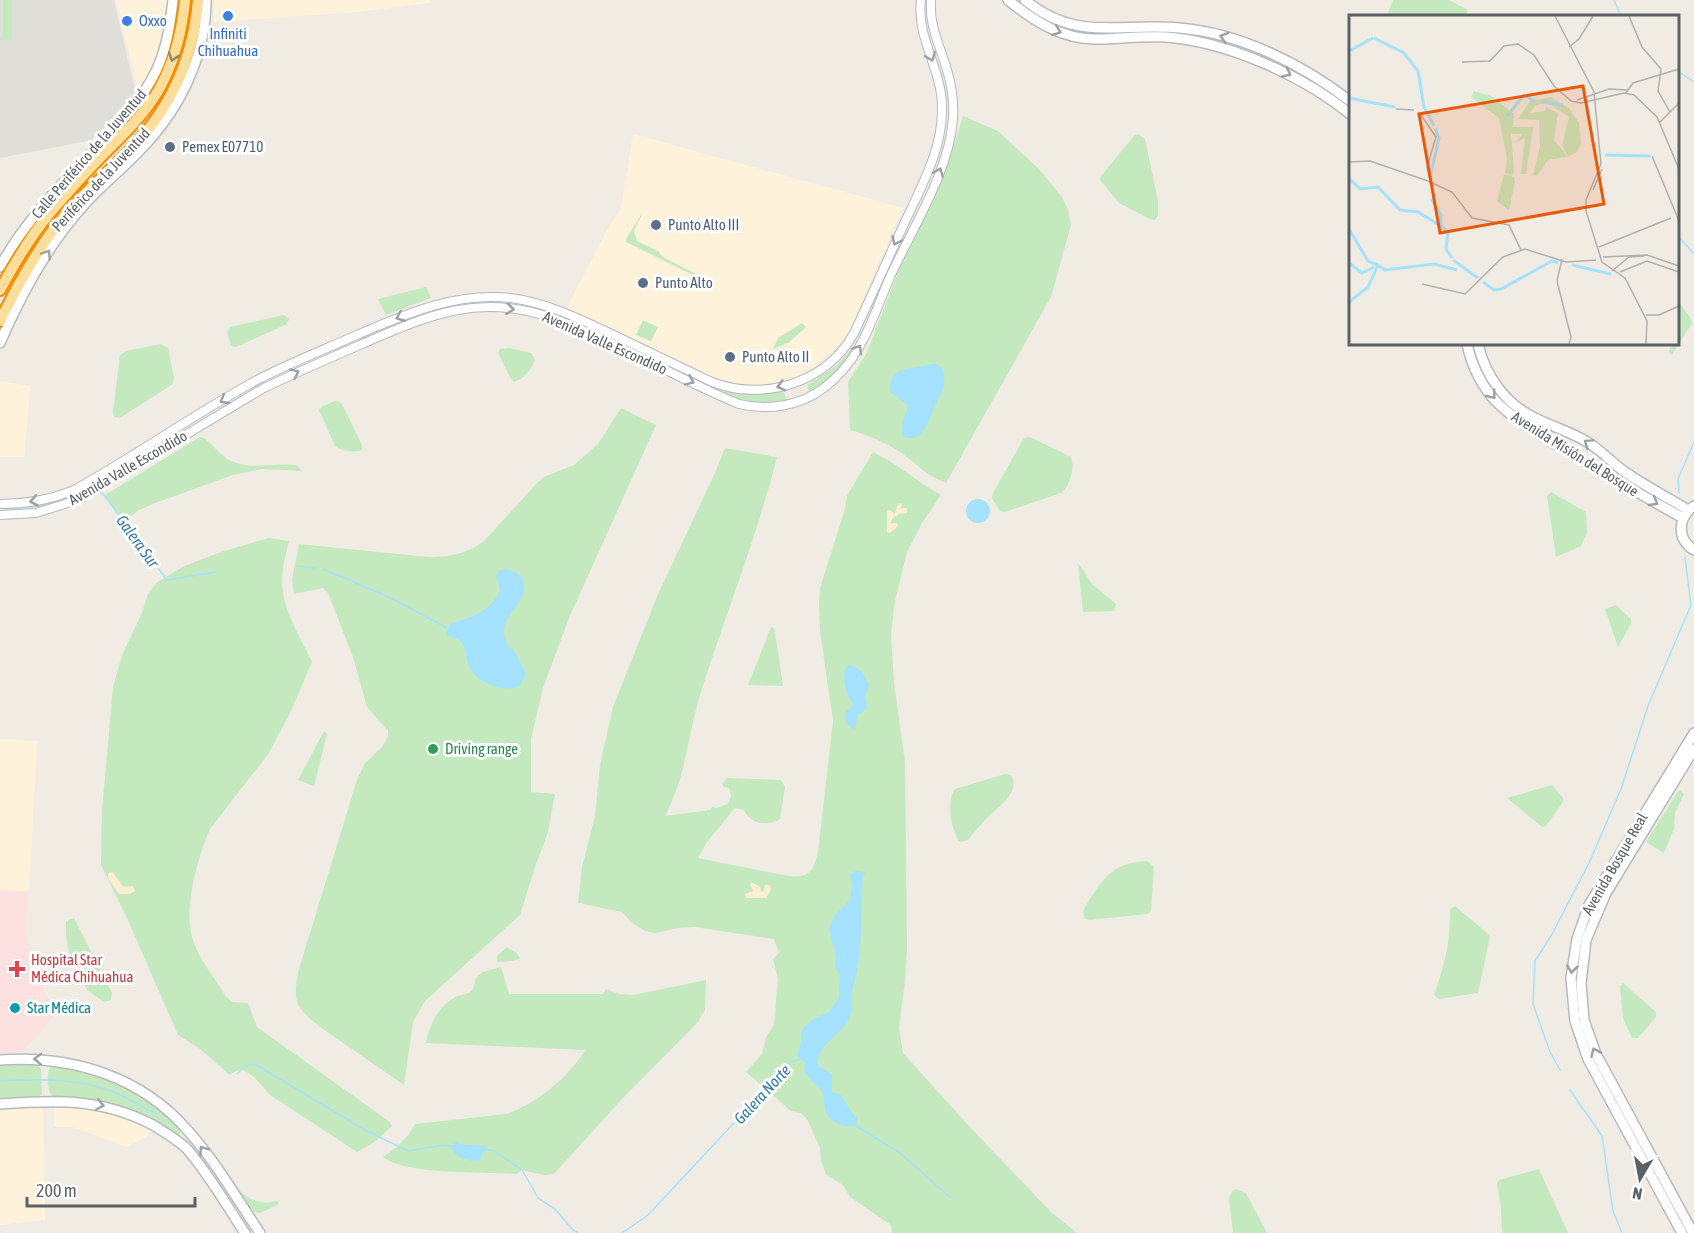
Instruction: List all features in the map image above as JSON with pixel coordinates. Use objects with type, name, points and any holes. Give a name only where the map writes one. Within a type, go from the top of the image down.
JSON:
[{"type":"highway","name":"Periférico de la Juventud","points":[[0,290],[47,216],[134,123],[157,92],[167,74],[178,39],[185,0]]},
{"type":"highway","name":"Periférico de la Juventud","points":[[0,321],[29,266],[54,229],[79,199],[142,137],[167,103],[190,48],[198,0]]},
{"type":"main road","name":"Calle Periférico de la Juventud","points":[[0,267],[25,229],[49,199],[126,116],[146,89],[157,70],[167,40],[173,0]]},
{"type":"main road","name":"Calle Periférico de la Juventud","points":[[0,343],[20,299],[66,228],[83,206],[141,150],[168,118],[193,68],[204,25],[206,0]]},
{"type":"main road","points":[[1008,0],[1046,27],[1074,37],[1096,40],[1152,36],[1176,38],[1250,58],[1295,77],[1324,94],[1349,113]]},
{"type":"main road","points":[[1025,0],[1049,16],[1077,26],[1105,29],[1159,27],[1194,30],[1226,38],[1273,55],[1324,82],[1349,99]]},
{"type":"main road","points":[[1250,58],[1273,55]]},
{"type":"main road","name":"Avenida Misión del Bosque","points":[[1467,345],[1477,374],[1500,405],[1525,425],[1606,475],[1688,512]]},
{"type":"main road","name":"Avenida Misión del Bosque","points":[[1478,345],[1491,378],[1513,403],[1533,417],[1592,445],[1636,480],[1688,512]]},
{"type":"main road","points":[[1606,475],[1618,475],[1636,480]]},
{"type":"main road","points":[[1688,512],[1681,535],[1694,550]]},
{"type":"main road","name":"Avenida Bosque Real","points":[[1693,1233],[1596,1054],[1584,1020],[1581,997],[1582,957],[1593,920],[1632,842],[1694,733]]},
{"type":"main road","name":"Avenida Bosque Real","points":[[1682,1233],[1588,1059],[1573,1010],[1571,978],[1572,962],[1582,922],[1592,898],[1694,749]]},
{"type":"main road","points":[[0,1060],[44,1059],[79,1065],[105,1073],[146,1094],[170,1112],[189,1131],[260,1233]]},
{"type":"main road","points":[[0,1104],[47,1100],[72,1101],[114,1109],[143,1120],[166,1133],[186,1149],[245,1233]]},
{"type":"street","name":"Avenida Valle Escondido","points":[[0,515],[36,513],[77,500],[262,389],[413,322],[452,309],[506,308],[548,317],[667,366],[733,389],[761,390],[801,380],[818,372],[852,338],[927,174],[940,134],[942,94],[938,75],[923,33],[920,15],[921,0]]},
{"type":"street","name":"Avenida Valle Escondido","points":[[0,504],[51,498],[72,490],[259,380],[389,321],[436,304],[482,297],[511,298],[538,303],[581,319],[739,404],[770,408],[793,403],[817,393],[833,380],[857,352],[937,176],[949,144],[953,120],[952,92],[947,70],[931,26],[931,0]]},
{"type":"shaded area","points":[[0,0],[114,0],[136,94],[92,140],[0,158]]},
{"type":"shaded area","points":[[116,0],[168,0],[160,51],[139,92]]},
{"type":"shaded area","points":[[214,0],[429,0],[430,3],[357,12],[214,22]]},
{"type":"shaded area","name":"Punto Alto","points":[[633,134],[903,208],[846,338],[815,367],[792,379],[762,385],[739,384],[709,376],[567,307],[611,223],[621,209]]},
{"type":"shaded area","points":[[0,381],[30,386],[24,457],[0,457]]},
{"type":"shaded area","points":[[0,739],[37,741],[29,892],[0,890]]},
{"type":"shaded area","name":"Hospital Star Médica Chihuahua","points":[[0,890],[29,892],[26,927],[30,956],[46,995],[57,1013],[22,1052],[0,1053]]},
{"type":"shaded area","points":[[56,1104],[90,1105],[152,1127],[149,1135],[127,1147],[72,1127],[54,1127]]},
{"type":"shaded area","points":[[40,1107],[43,1110],[45,1220],[0,1225],[0,1111]]},
{"type":"green space","points":[[3,0],[12,0],[12,40],[0,40],[3,36]]},
{"type":"green space","points":[[1393,0],[1449,0],[1468,10],[1465,15],[1387,15]]},
{"type":"green space","points":[[963,116],[998,131],[1039,169],[1062,197],[1071,225],[1051,297],[946,483],[928,474],[890,446],[850,430],[848,382],[866,354],[904,257],[950,157]]},
{"type":"green space","points":[[1138,134],[1145,139],[1158,201],[1158,215],[1155,220],[1119,203],[1100,180],[1134,136]]},
{"type":"green space","points":[[643,212],[634,231],[637,241],[698,275],[697,277],[626,242]]},
{"type":"green space","points":[[426,287],[431,298],[386,315],[378,299]]},
{"type":"green space","points":[[1679,302],[1692,323],[1679,344]]},
{"type":"green space","points":[[284,315],[289,319],[287,324],[236,347],[231,346],[227,332],[230,327]]},
{"type":"green space","points":[[643,320],[658,327],[651,341],[636,335]]},
{"type":"green space","points":[[802,323],[806,327],[788,343],[773,349],[778,338]]},
{"type":"green space","points":[[161,344],[168,348],[174,378],[173,384],[120,418],[114,417],[120,355],[126,351]]},
{"type":"green space","points":[[1671,345],[1678,345],[1672,355],[1669,352]]},
{"type":"green space","points":[[854,346],[857,347],[839,372],[811,393],[807,385],[836,366]]},
{"type":"green space","points":[[510,348],[531,353],[535,360],[527,373],[514,382],[498,353],[500,349]]},
{"type":"green space","points":[[724,391],[751,394],[781,392],[787,400],[770,404],[754,403],[724,393]]},
{"type":"green space","points":[[335,401],[342,404],[362,445],[362,450],[348,451],[335,446],[319,410]]},
{"type":"green space","points":[[621,408],[656,425],[569,618],[543,688],[531,739],[531,792],[555,794],[548,832],[520,915],[425,1001],[413,1022],[404,1085],[320,1027],[305,1014],[296,998],[298,972],[357,780],[365,763],[383,746],[388,736],[388,731],[367,707],[353,657],[328,593],[323,588],[294,594],[292,579],[299,544],[429,557],[467,551],[486,539],[544,477],[574,465],[598,444]]},
{"type":"green space","points":[[200,437],[226,458],[243,465],[288,464],[297,465],[302,471],[262,469],[233,475],[139,510],[123,522],[105,495]]},
{"type":"green space","points":[[1030,437],[1071,457],[1072,471],[1069,482],[1061,493],[1005,512],[1000,511],[992,498],[993,493],[1024,438]]},
{"type":"green space","points":[[725,448],[777,457],[769,488],[698,702],[677,788],[665,816],[710,810],[712,807],[717,808],[728,804],[731,796],[729,788],[722,784],[727,778],[781,780],[785,787],[780,819],[770,823],[760,823],[750,818],[744,810],[735,808],[707,842],[698,858],[788,876],[801,876],[809,872],[818,852],[833,721],[820,631],[820,588],[847,496],[873,452],[941,495],[922,523],[907,552],[895,601],[891,635],[894,682],[905,762],[907,948],[899,1028],[903,1053],[1051,1212],[1077,1233],[892,1233],[891,1225],[850,1197],[843,1185],[826,1175],[821,1161],[820,1148],[807,1119],[801,1113],[791,1111],[746,1072],[762,1054],[766,1037],[774,1025],[778,979],[773,959],[779,953],[774,939],[695,927],[656,933],[645,931],[632,923],[622,912],[578,903],[582,867],[595,816],[600,765],[613,707],[658,594]]},
{"type":"green space","points":[[1551,492],[1586,512],[1587,532],[1581,546],[1556,557],[1547,496]]},
{"type":"green space","points":[[269,538],[289,541],[283,573],[283,592],[291,618],[312,662],[291,711],[269,753],[210,829],[200,855],[190,901],[191,930],[200,957],[225,995],[232,1002],[248,1003],[257,1027],[390,1122],[392,1126],[376,1141],[357,1152],[270,1095],[255,1078],[244,1070],[230,1075],[200,1049],[178,1035],[127,918],[101,865],[102,810],[113,687],[122,655],[148,594],[156,583],[184,566]]},
{"type":"green space","points":[[1078,563],[1093,585],[1116,604],[1114,611],[1083,612]]},
{"type":"green space","points":[[1616,605],[1631,619],[1631,624],[1618,647],[1605,609]]},
{"type":"green space","points":[[771,627],[775,632],[783,686],[748,685]]},
{"type":"green space","points":[[324,731],[327,734],[314,786],[298,780]]},
{"type":"green space","points":[[1005,774],[1011,775],[1014,781],[1007,799],[968,840],[959,841],[954,830],[950,807],[955,789]]},
{"type":"green space","points":[[1552,785],[1563,798],[1563,802],[1546,826],[1542,827],[1507,798]]},
{"type":"green space","points":[[1679,790],[1684,794],[1675,813],[1674,829],[1664,853],[1646,842]]},
{"type":"green space","points":[[1147,861],[1154,867],[1151,911],[1147,914],[1085,919],[1084,909],[1108,875],[1124,865]]},
{"type":"green space","points":[[1455,906],[1490,937],[1478,993],[1439,999],[1434,995],[1446,953],[1450,909]]},
{"type":"green space","points":[[74,918],[112,993],[111,1000],[104,1002],[87,990],[69,953],[66,921]]},
{"type":"green space","points":[[507,947],[517,953],[520,959],[497,962],[497,956]]},
{"type":"green space","points":[[501,967],[509,994],[603,994],[606,989],[619,994],[633,995],[706,980],[705,1010],[698,1022],[622,1099],[554,1174],[544,1175],[522,1170],[516,1174],[427,1170],[394,1163],[383,1157],[401,1143],[415,1124],[506,1114],[517,1110],[551,1088],[570,1070],[585,1050],[426,1043],[429,1030],[442,1008],[454,998],[472,991],[476,979],[481,974]]},
{"type":"green space","points":[[1623,983],[1656,1012],[1656,1017],[1638,1038],[1632,1038],[1623,1018],[1620,986]]},
{"type":"green space","points":[[36,1064],[41,1069],[42,1094],[36,1099],[0,1101],[0,1065]]},
{"type":"green space","points":[[51,1066],[91,1073],[113,1082],[156,1107],[177,1126],[181,1134],[177,1136],[117,1107],[87,1099],[52,1096],[48,1081]]},
{"type":"green space","points":[[1539,1169],[1568,1233],[1502,1233],[1497,1183],[1499,1180]]},
{"type":"green space","points":[[232,1184],[252,1199],[264,1202],[277,1201],[279,1204],[260,1213],[251,1211]]},
{"type":"green space","points":[[1236,1189],[1246,1193],[1267,1233],[1233,1233],[1229,1198],[1232,1191]]},
{"type":"sand","points":[[900,503],[901,508],[907,508],[907,513],[899,514],[892,519],[891,523],[897,523],[898,526],[890,533],[887,532],[887,511],[890,510],[895,514]]},
{"type":"sand","points":[[113,872],[123,887],[133,886],[135,891],[130,894],[119,894],[108,878],[108,873]]},
{"type":"sand","points":[[751,882],[760,887],[761,892],[764,891],[765,885],[769,885],[771,889],[766,898],[746,898],[745,894],[753,891]]},
{"type":"water","points":[[937,364],[943,372],[944,383],[941,393],[925,429],[915,437],[902,436],[902,425],[908,405],[891,393],[892,380],[901,370]]},
{"type":"water","points":[[978,499],[983,500],[989,506],[989,516],[983,522],[978,523],[973,522],[967,516],[966,511],[967,506],[973,500]]},
{"type":"water","points":[[504,569],[518,573],[524,584],[522,597],[509,616],[504,631],[508,647],[513,649],[526,673],[521,685],[515,688],[502,688],[480,680],[469,666],[462,643],[446,634],[450,624],[480,613],[491,604],[500,590],[496,575]]},
{"type":"water","points":[[847,665],[855,666],[864,674],[869,685],[865,696],[867,707],[858,714],[855,729],[851,728],[845,719],[846,710],[854,704],[845,686],[844,675]]},
{"type":"water","points":[[856,871],[865,872],[862,882],[860,949],[852,991],[851,1013],[847,1023],[821,1051],[818,1066],[832,1074],[832,1092],[840,1094],[857,1118],[857,1123],[844,1126],[839,1125],[828,1116],[823,1093],[804,1072],[805,1062],[798,1057],[797,1053],[804,1027],[815,1018],[829,1012],[839,997],[840,976],[835,967],[836,957],[829,928],[835,915],[850,900],[852,886],[850,874]]},
{"type":"water","points":[[457,1141],[459,1144],[485,1146],[489,1150],[483,1151],[481,1160],[464,1159],[451,1148]]},
{"type":"waterway","points":[[1614,0],[1621,15]]},
{"type":"waterway","points":[[1679,72],[1694,82]]},
{"type":"waterway","points":[[1679,237],[1694,254]]},
{"type":"waterway","points":[[1679,493],[1678,479],[1694,442]]},
{"type":"waterway","name":"Galera Sur","points":[[0,508],[31,507],[51,503],[80,493],[97,484]]},
{"type":"waterway","name":"Galera Sur","points":[[101,491],[167,580],[216,572]]},
{"type":"waterway","points":[[1560,1070],[1550,1052],[1533,1004],[1535,961],[1551,936],[1589,863],[1621,789],[1648,706],[1691,605],[1685,557]]},
{"type":"waterway","name":"Galera Sur","points":[[297,566],[315,568]]},
{"type":"waterway","name":"Galera Sur","points":[[323,569],[391,598],[447,628]]},
{"type":"waterway","name":"Galera Norte","points":[[622,1233],[648,1215],[791,1062],[800,1059]]},
{"type":"waterway","name":"Galera Norte","points":[[237,1074],[249,1065],[258,1066],[365,1130],[408,1151],[444,1145],[454,1146]]},
{"type":"waterway","name":"Galera Norte","points":[[0,1081],[42,1080],[84,1084],[117,1093],[157,1114]]},
{"type":"waterway","points":[[1570,1090],[1602,1136],[1613,1211],[1622,1233]]},
{"type":"waterway","name":"Galera Norte","points":[[853,1124],[900,1153],[952,1199]]},
{"type":"waterway","name":"Galera Norte","points":[[489,1150],[493,1150],[522,1170],[538,1198],[555,1209],[578,1233]]},
{"type":"place","name":"Infiniti Chihuahua","points":[[228,16]]},
{"type":"place","name":"Oxxo","points":[[127,21]]},
{"type":"place","name":"Pemex E07710","points":[[170,147]]},
{"type":"place","name":"Punto Alto III","points":[[656,225]]},
{"type":"place","name":"Punto Alto","points":[[643,283]]},
{"type":"place","name":"Punto Alto II","points":[[730,357]]},
{"type":"place","name":"Driving range","points":[[433,749]]},
{"type":"place","name":"Hospital Star Médica Chihuahua","points":[[17,969]]},
{"type":"place","name":"Star Médica","points":[[15,1008]]}]
